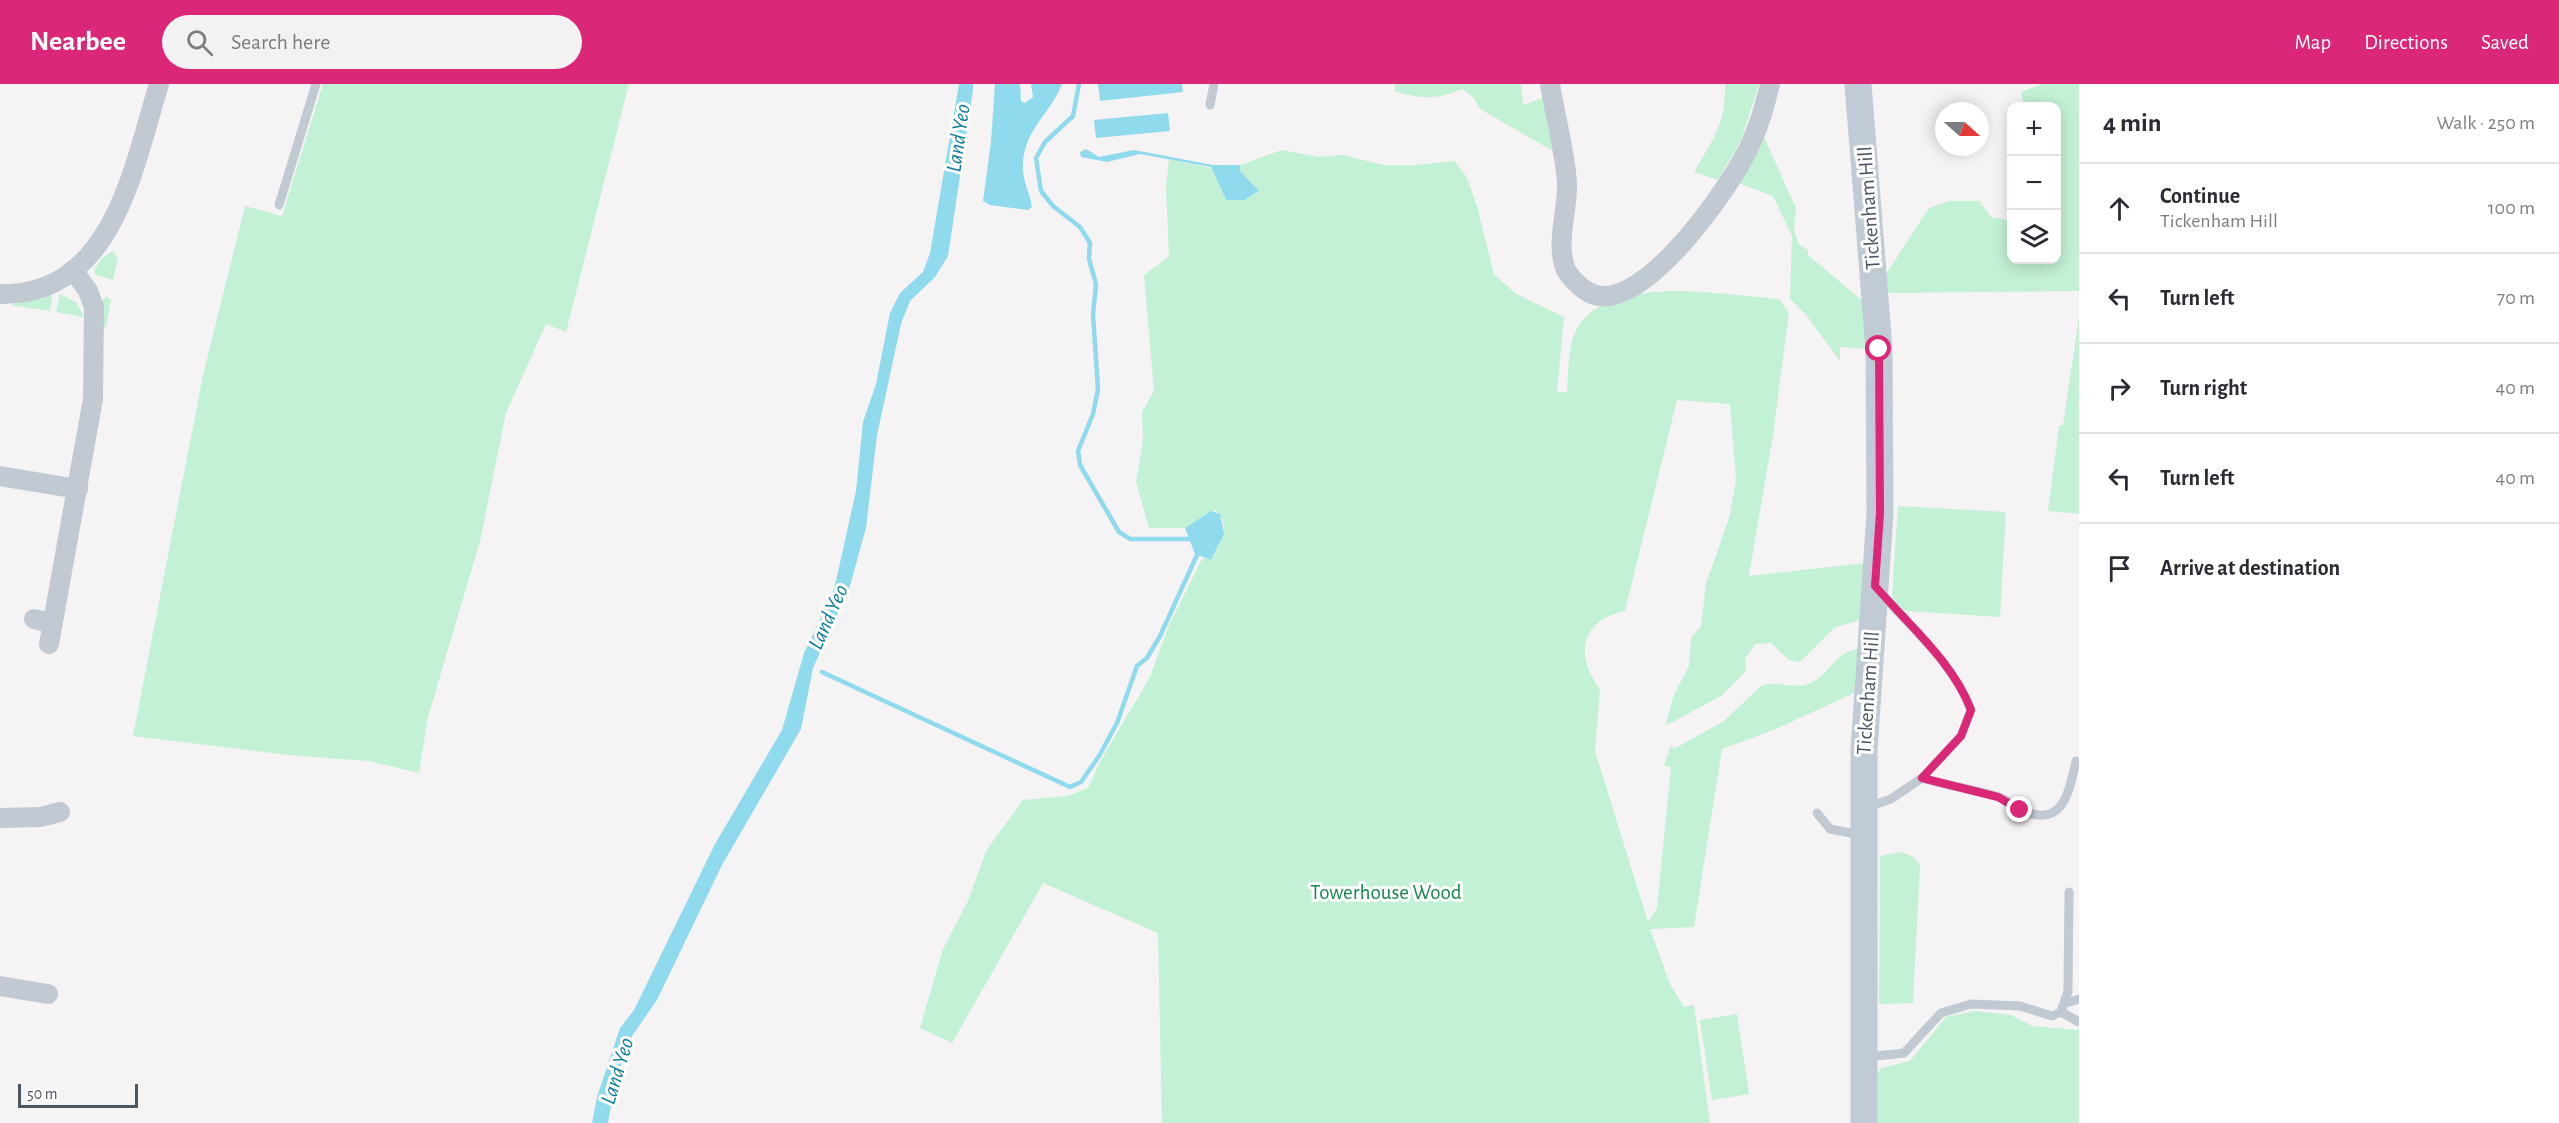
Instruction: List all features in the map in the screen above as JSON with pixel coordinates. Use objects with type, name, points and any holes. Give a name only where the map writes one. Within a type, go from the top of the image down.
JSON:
[{"type":"main road","name":"Tickenham Hill","points":[[1858,84],[1879,349],[1880,513],[1863,750],[1864,1123]]},
{"type":"street","points":[[0,294],[37,290],[73,270],[100,243],[114,220],[159,84]]},
{"type":"street","points":[[1550,84],[1567,183],[1563,252],[1566,270],[1583,289],[1601,296],[1611,296],[1637,285],[1656,271],[1703,218],[1729,182],[1753,140],[1770,84]]},
{"type":"street","points":[[49,644],[43,621],[78,489],[93,399],[96,321],[90,296],[73,270]]},
{"type":"street","points":[[0,476],[78,489]]},
{"type":"street","points":[[0,818],[51,820]]},
{"type":"street","points":[[0,986],[48,994]]},
{"type":"lane","points":[[279,205],[316,84]]},
{"type":"lane","points":[[1210,105],[1214,84]]},
{"type":"lane","points":[[1864,808],[1891,799],[1922,778],[1961,736],[1971,710],[1950,672],[1875,586]]},
{"type":"lane","points":[[1922,778],[1998,797],[2035,815],[2046,814],[2057,811],[2064,802],[2076,761]]},
{"type":"lane","points":[[1817,813],[1830,829],[1863,835]]},
{"type":"lane","points":[[2063,1007],[2068,991],[2068,892]]},
{"type":"lane","points":[[1864,1057],[1904,1053],[1941,1014],[1971,1004],[2020,1006],[2052,1016],[2079,999]]},
{"type":"lane","points":[[2063,1007],[2079,1022]]},
{"type":"green space","points":[[323,84],[629,84],[566,332],[546,324],[506,413],[480,541],[428,717],[419,773],[369,761],[288,755],[133,736],[203,375],[245,206],[282,216]]},
{"type":"green space","points":[[1395,84],[1521,84],[1523,105],[1548,96],[1558,154],[1480,109],[1474,98],[1462,89],[1436,97],[1421,97],[1395,92]]},
{"type":"green space","points":[[1725,84],[1759,84],[1741,140],[1718,180],[1694,172],[1721,121]]},
{"type":"green space","points":[[2042,84],[2079,84],[2079,291],[1884,293],[1885,276],[1929,208],[1950,201],[1979,201],[1991,217],[2007,220],[2007,264],[2061,264],[2061,102],[2023,102],[2021,92]]},
{"type":"green space","points":[[1763,135],[1796,208],[1794,229],[1799,245],[1808,250],[1808,255],[1865,303],[1867,349],[1840,347],[1840,361],[1807,316],[1790,299],[1792,236],[1773,196],[1738,183]]},
{"type":"green space","name":"Towerhouse Wood","points":[[1282,150],[1318,157],[1342,155],[1384,165],[1416,165],[1454,161],[1466,176],[1477,206],[1494,274],[1516,294],[1564,317],[1557,392],[1567,392],[1571,348],[1580,324],[1596,308],[1618,298],[1673,291],[1730,294],[1779,299],[1789,313],[1773,435],[1749,576],[1865,563],[1860,620],[1835,627],[1800,662],[1789,660],[1771,643],[1755,644],[1745,659],[1746,671],[1721,696],[1665,726],[1674,695],[1689,666],[1691,638],[1701,626],[1706,584],[1730,515],[1736,480],[1730,404],[1677,400],[1625,611],[1599,622],[1586,641],[1587,664],[1600,689],[1595,751],[1648,922],[1657,908],[1671,767],[1664,766],[1671,745],[1674,749],[1724,721],[1761,686],[1808,684],[1815,681],[1843,655],[1858,649],[1854,693],[1776,729],[1722,749],[1694,927],[1650,929],[1670,984],[1684,1007],[1694,1005],[1710,1123],[1162,1123],[1158,933],[1043,883],[952,1043],[920,1028],[943,949],[968,901],[986,851],[1023,800],[1067,796],[1088,788],[1101,760],[1150,677],[1169,625],[1201,561],[1204,558],[1211,560],[1223,535],[1223,522],[1215,510],[1185,528],[1149,528],[1136,482],[1143,440],[1142,412],[1154,391],[1144,275],[1169,257],[1166,187],[1169,159],[1211,168],[1226,200],[1240,200],[1259,191],[1240,171],[1240,165]]},
{"type":"green space","points":[[112,251],[118,257],[113,280],[96,275],[94,271],[101,259]]},
{"type":"green space","points":[[49,294],[52,296],[50,311],[11,305]]},
{"type":"green space","points":[[60,294],[76,302],[84,317],[56,312]]},
{"type":"green space","points":[[107,297],[111,300],[106,327],[103,328],[102,300]]},
{"type":"green space","points":[[2079,317],[2079,514],[2048,511],[2059,426],[2063,425]]},
{"type":"green space","points":[[1898,506],[2006,512],[2000,617],[1891,610]]},
{"type":"green space","points":[[1902,852],[1913,857],[1920,865],[1913,1003],[1879,1004],[1880,856]]},
{"type":"green space","points":[[1975,1011],[2011,1015],[2032,1026],[2079,1030],[2079,1123],[1876,1123],[1875,1076],[1881,1068],[1910,1061],[1946,1017]]},
{"type":"green space","points":[[1737,1014],[1749,1094],[1712,1100],[1700,1020]]},
{"type":"water","name":"Land Yeo","points":[[959,84],[973,84],[973,90],[948,256],[935,277],[910,301],[901,324],[877,435],[866,528],[850,586],[813,668],[801,729],[722,865],[657,1000],[632,1036],[615,1082],[608,1123],[592,1123],[597,1097],[620,1028],[634,1010],[715,844],[782,730],[804,653],[832,595],[856,491],[863,422],[876,384],[890,313],[900,293],[923,272],[930,253]]},
{"type":"water","points":[[995,84],[1020,84],[1021,101],[1025,103],[1033,97],[1031,84],[1062,84],[1026,145],[1023,171],[1032,207],[1028,210],[990,205],[983,201],[991,142]]},
{"type":"water","points":[[1098,84],[1182,84],[1183,92],[1100,101]]},
{"type":"water","points":[[1168,113],[1170,131],[1096,138],[1094,120]]},
{"type":"water","points":[[1086,149],[1099,157],[1134,150],[1213,165],[1240,165],[1240,171],[1259,191],[1245,200],[1226,200],[1211,167],[1140,154],[1107,162],[1081,157],[1080,152]]},
{"type":"water","points":[[1211,511],[1220,514],[1224,534],[1211,560],[1195,554],[1185,528]]},
{"type":"waterway","points":[[1079,84],[1073,116],[1045,142],[1036,158],[1041,191],[1053,206],[1080,227],[1090,243],[1089,259],[1096,284],[1093,315],[1098,389],[1093,414],[1078,451],[1080,465],[1119,532],[1130,539],[1189,539]]},
{"type":"waterway","points":[[822,672],[1070,787],[1081,782],[1099,756],[1117,723],[1137,666],[1147,658],[1160,636],[1197,555]]},
{"type":"route","points":[[1879,349],[1880,513],[1875,586],[1950,672],[1971,710],[1961,736],[1922,778],[1998,797],[2020,810]]}]
